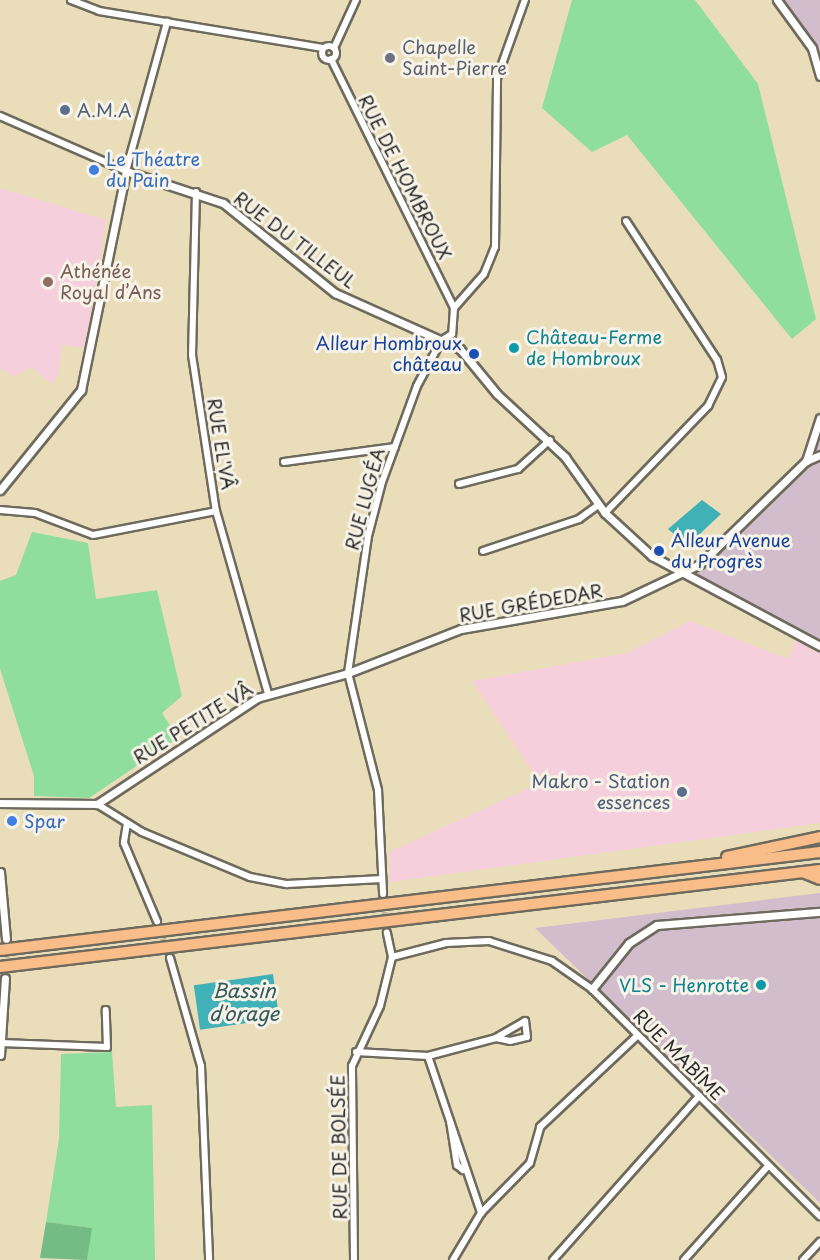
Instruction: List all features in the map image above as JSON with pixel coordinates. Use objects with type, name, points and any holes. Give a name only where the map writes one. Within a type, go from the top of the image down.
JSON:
[{"type":"highway","points":[[578,881],[820,837]]},
{"type":"highway","points":[[0,950],[820,852]]},
{"type":"highway","points":[[0,967],[820,870]]},
{"type":"highway","points":[[803,872],[820,879]]},
{"type":"street","points":[[71,0],[99,11],[334,48]]},
{"type":"street","points":[[331,59],[356,0]]},
{"type":"street","points":[[454,308],[484,274],[496,242],[497,78],[525,0]]},
{"type":"street","points":[[777,0],[812,48],[820,76]]},
{"type":"street","points":[[0,490],[81,390],[126,171],[167,22]]},
{"type":"street","name":"RUE DE HOMBROUX","points":[[323,48],[323,57],[331,59],[454,308]]},
{"type":"street","points":[[0,116],[126,171]]},
{"type":"street","name":"RUE DU TILLEUL","points":[[126,171],[223,202],[335,293],[460,349],[497,394],[550,440],[605,513],[652,556],[820,646]]},
{"type":"street","name":"RUE EL'VÂ","points":[[196,192],[192,356],[216,511],[268,694]]},
{"type":"street","points":[[605,513],[708,406],[722,377],[717,360],[626,221]]},
{"type":"street","name":"RUE LUGÉA","points":[[348,673],[368,536],[395,447],[441,341],[452,334],[454,308]]},
{"type":"street","points":[[806,461],[820,418]]},
{"type":"street","points":[[459,484],[518,469],[550,440]]},
{"type":"street","points":[[284,462],[395,447]]},
{"type":"street","points":[[686,573],[806,461],[820,455]]},
{"type":"street","points":[[483,551],[579,519],[598,505]]},
{"type":"street","points":[[0,510],[35,513],[93,535],[216,511]]},
{"type":"street","name":"RUE GRÉDEDAR","points":[[348,673],[461,629],[596,609],[686,573]]},
{"type":"street","points":[[348,673],[378,790],[383,894]]},
{"type":"street","name":"RUE PETITE VÂ","points":[[97,804],[185,741],[268,694],[348,673]]},
{"type":"street","points":[[0,803],[97,804],[127,823],[216,867],[250,877],[287,884],[382,879]]},
{"type":"street","points":[[127,823],[124,843],[157,921]]},
{"type":"street","points":[[0,872],[6,939]]},
{"type":"street","points":[[592,989],[629,943],[657,925],[820,912]]},
{"type":"street","name":"RUE DE BOLSÉE","points":[[354,1260],[356,1052],[380,1006],[392,957],[387,933]]},
{"type":"street","name":"RUE MABÎME","points":[[392,957],[457,942],[504,942],[537,953],[592,989],[820,1216]]},
{"type":"street","points":[[170,957],[201,1066],[209,1260]]},
{"type":"street","points":[[0,1055],[5,978]]},
{"type":"street","points":[[1,1043],[107,1047],[106,1010]]},
{"type":"street","points":[[356,1052],[428,1056],[496,1038],[527,1037],[525,1021],[520,1021],[496,1038]]},
{"type":"street","points":[[453,1260],[481,1214],[530,1163],[540,1127],[638,1035]]},
{"type":"street","points":[[428,1056],[450,1121],[463,1170],[481,1214]]},
{"type":"street","points":[[553,1260],[699,1096]]},
{"type":"street","points":[[684,1260],[768,1166]]},
{"type":"street","points":[[804,1260],[820,1242]]},
{"type":"shaded area","points":[[783,0],[820,0],[820,54],[818,47]]},
{"type":"shaded area","name":"Athénée Royal d’Ans","points":[[0,188],[106,220],[86,348],[62,345],[58,375],[51,384],[31,367],[14,377],[0,369]]},
{"type":"shaded area","points":[[820,425],[820,645],[691,573],[794,477]]},
{"type":"shaded area","points":[[690,621],[789,659],[795,640],[820,652],[820,823],[390,882],[389,852],[540,783],[472,681],[627,653]]},
{"type":"shaded area","points":[[820,893],[820,1203],[535,928]]},
{"type":"green space","points":[[572,0],[695,0],[758,84],[816,319],[792,339],[627,135],[592,152],[542,108]]},
{"type":"green space","points":[[32,532],[88,543],[96,599],[157,590],[182,696],[162,713],[178,738],[89,798],[34,796],[34,776],[0,669],[0,581],[16,575]]},
{"type":"green space","points":[[112,1052],[116,1107],[152,1105],[155,1260],[87,1260],[91,1228],[46,1222],[59,1139],[61,1054]]},
{"type":"green space","points":[[46,1222],[92,1228],[87,1260],[40,1258]]},
{"type":"water","points":[[702,500],[721,514],[687,546],[668,529]]},
{"type":"water","name":"Bassin d'orage","points":[[273,974],[279,1019],[200,1030],[194,985]]},
{"type":"tunnel","points":[[383,894],[387,933]]},
{"type":"tunnel","points":[[160,930],[170,958]]},
{"type":"tunnel","points":[[5,978],[6,947]]},
{"type":"place","name":"Chapelle Saint-Pierre","points":[[390,58]]},
{"type":"place","name":"A.M.A","points":[[65,110]]},
{"type":"place","name":"Le Théatre du Pain","points":[[94,170]]},
{"type":"place","name":"Athénée Royal d’Ans","points":[[48,282]]},
{"type":"place","name":"Château-Ferme de Hombroux","points":[[514,348]]},
{"type":"place","name":"Alleur Hombroux château","points":[[474,354]]},
{"type":"place","name":"Alleur Avenue du Progrès","points":[[659,551]]},
{"type":"place","name":"Makro - Station essences","points":[[682,792]]},
{"type":"place","name":"Spar","points":[[12,821]]},
{"type":"place","name":"VLS - Henrotte","points":[[761,985]]}]
